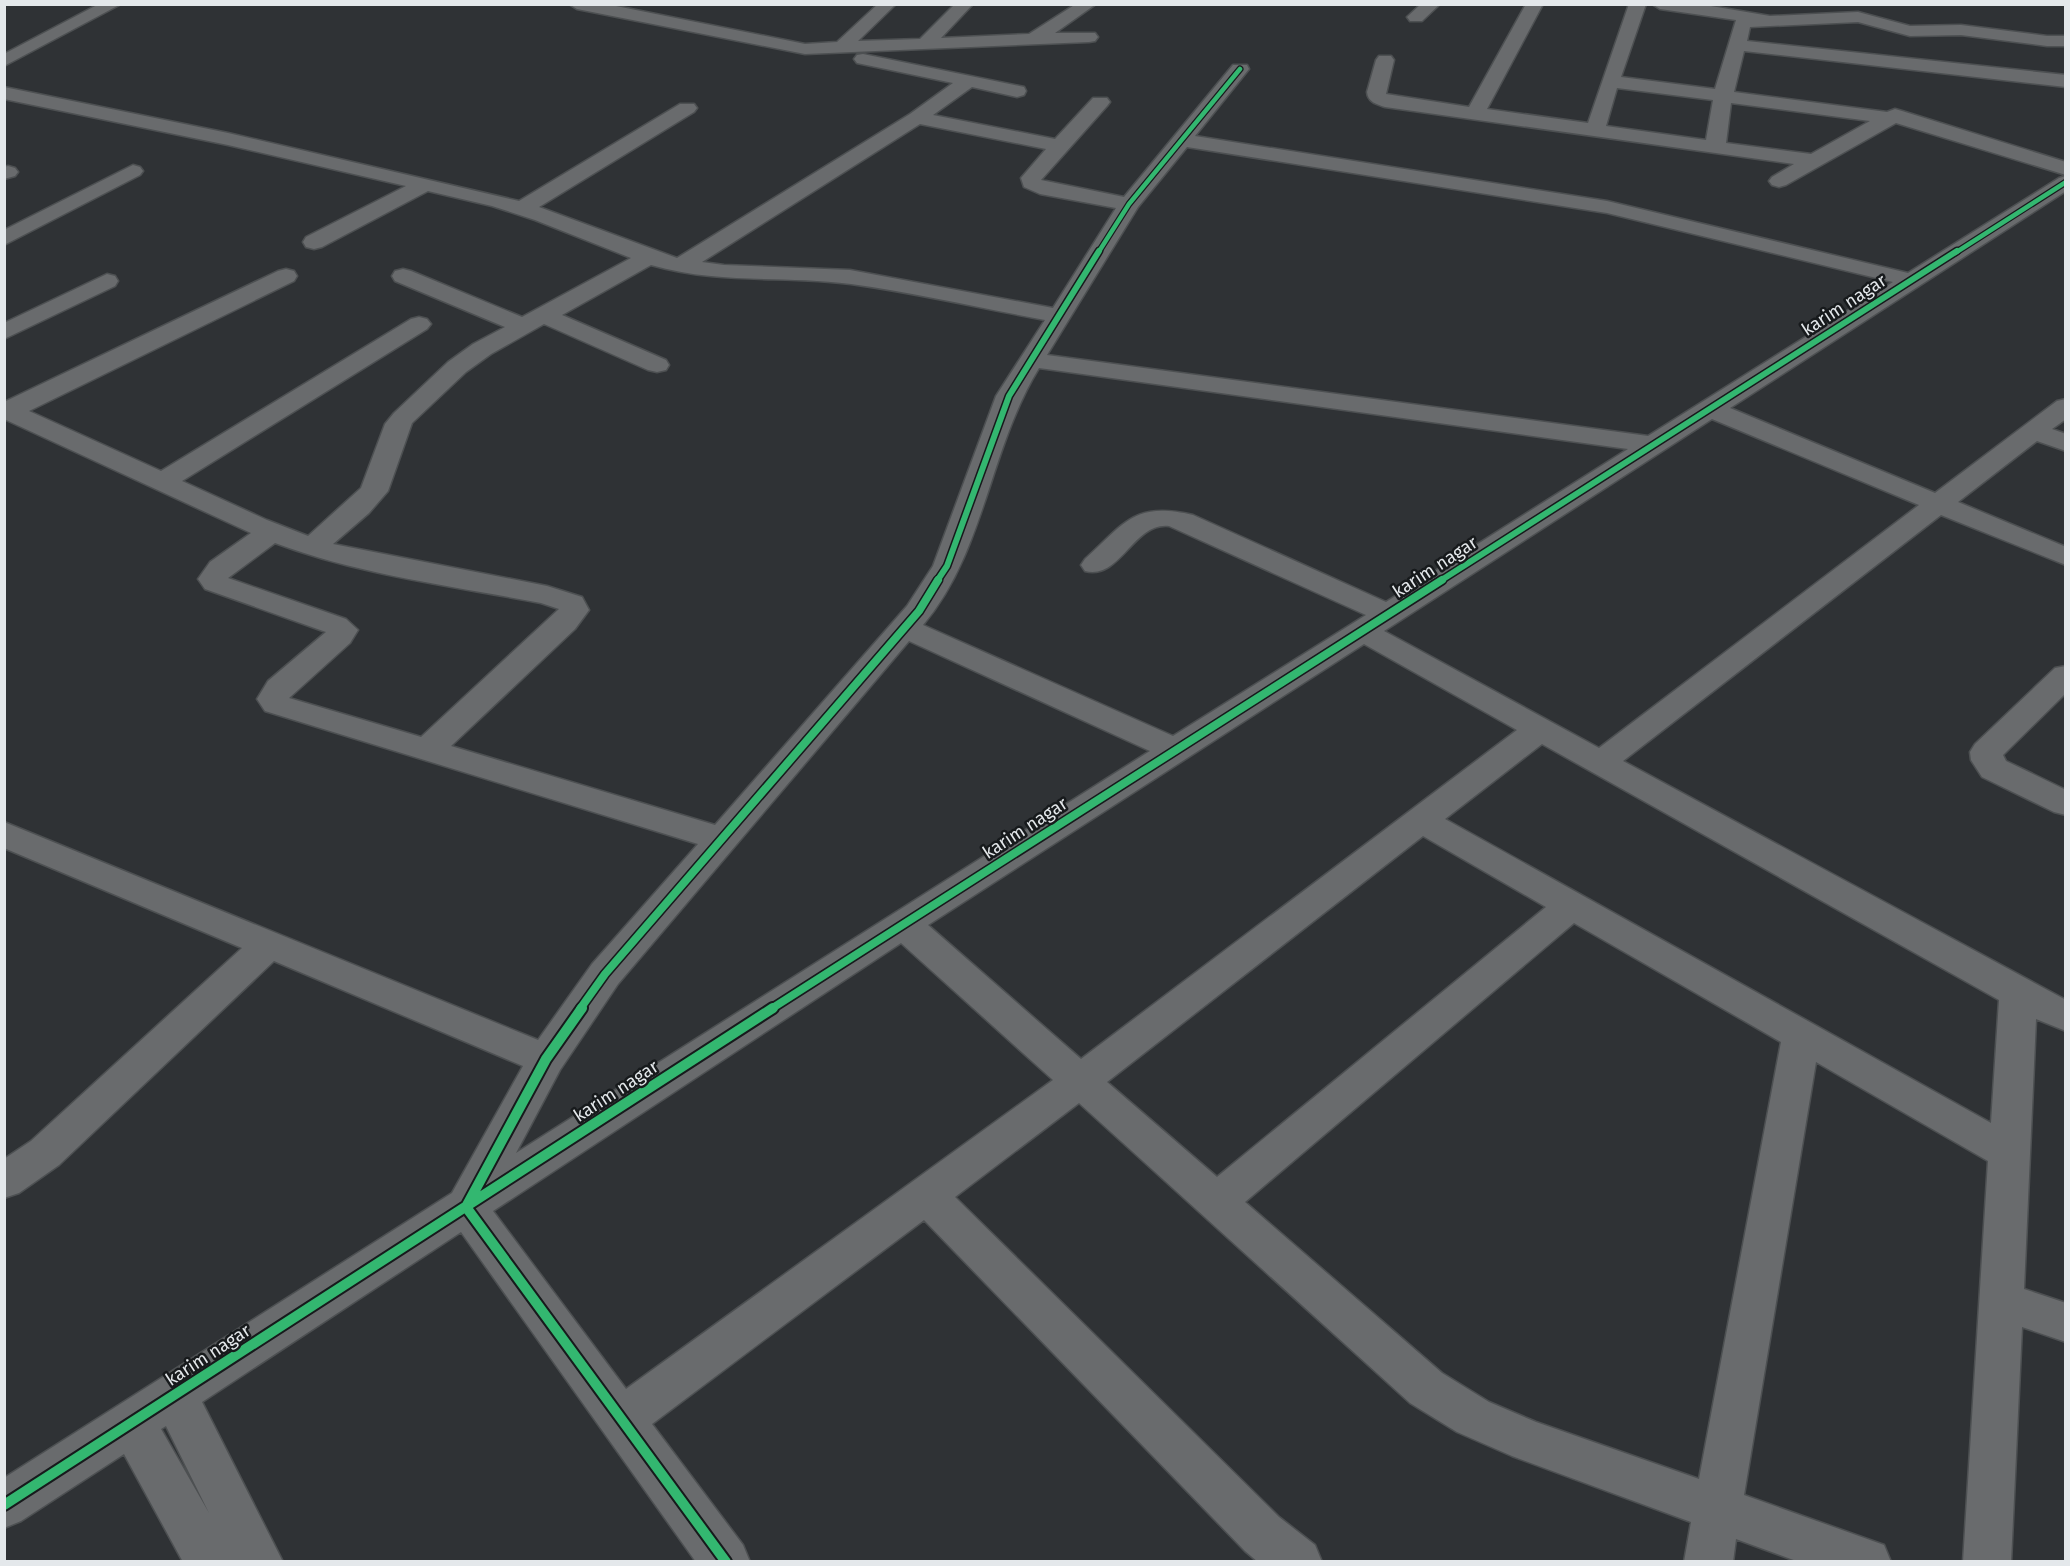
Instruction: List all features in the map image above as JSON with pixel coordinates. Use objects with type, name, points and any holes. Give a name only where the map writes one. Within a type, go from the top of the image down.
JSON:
[{"type":"street","points":[[4,61],[113,4]]},
{"type":"street","points":[[577,4],[607,7],[684,26],[798,48],[1089,37]]},
{"type":"street","points":[[841,48],[888,4]]},
{"type":"street","points":[[925,44],[965,4]]},
{"type":"street","points":[[1034,40],[1088,4]]},
{"type":"street","points":[[1416,17],[1432,4]]},
{"type":"street","points":[[1475,114],[1535,4]]},
{"type":"street","points":[[1595,131],[1610,81],[1638,4]]},
{"type":"street","points":[[1660,4],[1764,20]]},
{"type":"street","points":[[684,26],[698,12]]},
{"type":"street","points":[[1715,147],[1723,96],[1743,24],[1746,22],[1858,17],[1910,31],[1961,30],[2047,41],[2066,41]]},
{"type":"street","points":[[1737,45],[2066,81]]},
{"type":"street","points":[[817,49],[1017,91]]},
{"type":"street","points":[[1385,60],[1376,92],[1377,97],[1398,103],[1814,161]]},
{"type":"street","points":[[726,1562],[466,1206],[546,1059],[605,974],[904,628],[935,588],[947,566],[1009,396],[1129,204],[1240,69]]},
{"type":"street","points":[[680,266],[917,118],[968,81]]},
{"type":"street","points":[[1610,81],[1892,117],[2066,169]]},
{"type":"street","points":[[4,93],[212,135],[522,208],[649,257],[680,266],[724,272],[850,277],[1060,316]]},
{"type":"street","points":[[1100,102],[1030,178],[1031,183],[1040,188],[1129,204]]},
{"type":"street","points":[[1779,181],[1918,102]]},
{"type":"street","points":[[522,208],[687,108]]},
{"type":"street","points":[[917,118],[1060,146]]},
{"type":"street","points":[[1182,140],[1586,203],[1911,280]]},
{"type":"street","points":[[4,239],[133,171]]},
{"type":"street","name":"karim nagar","points":[[4,1505],[903,924],[2066,182]]},
{"type":"street","points":[[314,242],[426,184]]},
{"type":"street","points":[[312,547],[359,507],[374,491],[403,418],[472,355],[649,257]]},
{"type":"street","points":[[12,420],[286,276]]},
{"type":"street","points":[[404,276],[657,365]]},
{"type":"street","points":[[4,332],[107,281]]},
{"type":"street","points":[[162,482],[419,324]]},
{"type":"street","points":[[1032,360],[1654,445]]},
{"type":"street","points":[[1601,762],[2066,406]]},
{"type":"street","points":[[1710,409],[2066,557]]},
{"type":"street","points":[[12,420],[312,547],[357,559],[547,595],[572,603],[574,609],[564,623],[427,750]]},
{"type":"street","points":[[2034,430],[2066,443]]},
{"type":"street","points":[[1095,565],[1144,522],[1155,518],[1183,521],[1375,622],[1540,729],[2018,993],[2066,1017]]},
{"type":"street","points":[[272,532],[220,568],[212,579],[215,583],[335,625],[343,630],[339,637],[279,688],[273,699],[276,704],[722,839]]},
{"type":"street","points":[[904,628],[1175,750]]},
{"type":"street","points":[[2066,675],[1986,752],[1987,760],[1994,769],[2066,804]]},
{"type":"street","points":[[622,1419],[1080,1081],[1540,729]]},
{"type":"street","points":[[1421,820],[2009,1152]]},
{"type":"street","points":[[4,834],[546,1059]]},
{"type":"street","points":[[1216,1202],[1572,905]]},
{"type":"street","points":[[903,924],[1426,1388],[1473,1417],[1528,1441],[1867,1562]]},
{"type":"street","points":[[4,1181],[45,1153],[269,944]]},
{"type":"street","points":[[1987,1562],[2018,993]]},
{"type":"street","points":[[1708,1562],[1801,1035]]},
{"type":"street","points":[[926,1195],[1262,1534],[1298,1562]]},
{"type":"street","points":[[2001,1301],[2066,1323]]},
{"type":"street","points":[[174,1395],[259,1562]]},
{"type":"street","points":[[132,1423],[210,1562]]},
{"type":"cycle path","points":[[726,1562],[466,1207],[546,1059],[605,974],[919,611],[947,566],[1009,396],[1129,204],[1240,69]]},
{"type":"cycle path","points":[[4,1505],[903,924],[2066,182]]}]
